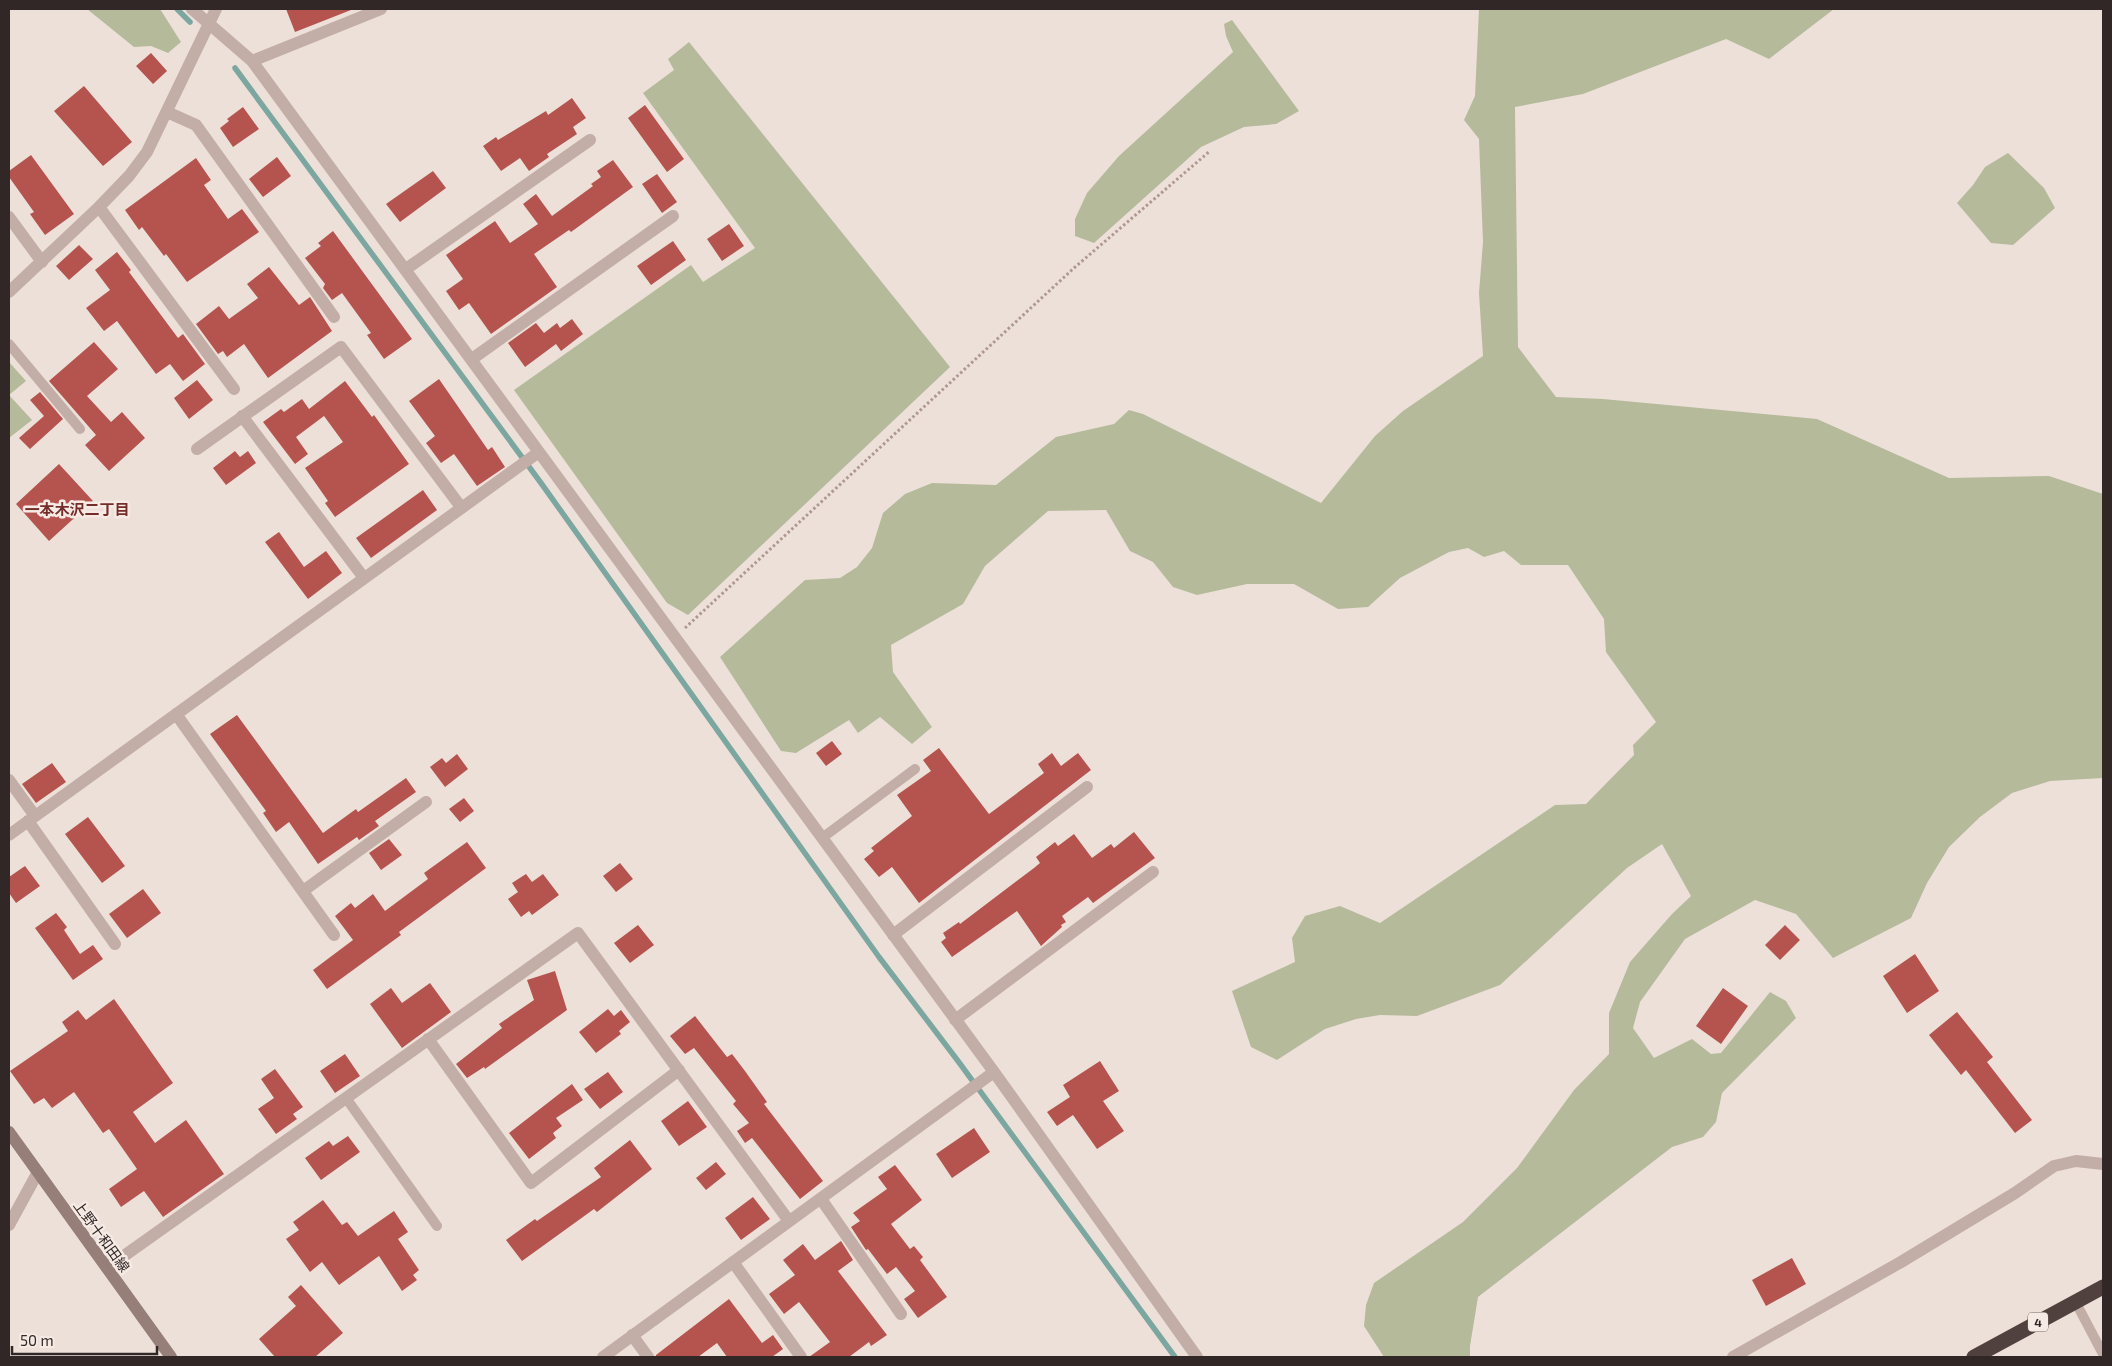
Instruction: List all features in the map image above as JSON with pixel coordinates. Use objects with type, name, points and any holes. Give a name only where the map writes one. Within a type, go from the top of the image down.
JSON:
[{"type":"highway","name":"4","points":[[1974,1357],[2103,1287]]},
{"type":"main road","name":"上野十和田線","points":[[9,1132],[171,1357]]},
{"type":"street","points":[[192,9],[209,26],[252,61],[994,1072],[1197,1357]]},
{"type":"street","points":[[9,292],[99,207],[129,176],[147,152],[216,9]]},
{"type":"street","points":[[252,61],[381,9]]},
{"type":"street","points":[[166,112],[196,125],[334,317]]},
{"type":"street","points":[[406,269],[590,140]]},
{"type":"street","points":[[99,207],[234,389]]},
{"type":"street","points":[[472,359],[674,216]]},
{"type":"street","points":[[9,217],[42,262]]},
{"type":"street","points":[[197,449],[341,347],[461,507]]},
{"type":"street","points":[[242,416],[364,578]]},
{"type":"street","points":[[9,835],[538,452]]},
{"type":"street","points":[[176,714],[334,935]]},
{"type":"street","points":[[9,780],[115,944]]},
{"type":"street","points":[[893,935],[1087,787]]},
{"type":"street","points":[[303,891],[426,802]]},
{"type":"street","points":[[955,1020],[1153,872]]},
{"type":"street","points":[[107,1268],[578,933],[789,1221]]},
{"type":"street","points":[[428,1039],[531,1183],[679,1070]]},
{"type":"street","points":[[603,1357],[994,1072]]},
{"type":"street","points":[[1733,1357],[1900,1262],[2015,1193],[2054,1166],[2076,1161],[2103,1164]]},
{"type":"street","points":[[9,1225],[38,1172]]},
{"type":"street","points":[[821,1199],[900,1314]]},
{"type":"street","points":[[733,1262],[801,1357]]},
{"type":"street","points":[[632,1335],[648,1357]]},
{"type":"lane","points":[[9,344],[80,429]]},
{"type":"lane","points":[[822,838],[915,768]]},
{"type":"lane","points":[[346,1098],[437,1226]]},
{"type":"lane","points":[[2075,1301],[2103,1354]]},
{"type":"path","points":[[674,638],[1074,268],[1210,151]]},
{"type":"green space","points":[[87,9],[160,9],[181,42],[168,53],[151,46],[134,47]]},
{"type":"green space","points":[[1479,9],[1834,9],[1769,59],[1726,39],[1583,94],[1515,107],[1518,347],[1556,397],[1603,399],[1817,419],[1949,478],[2049,476],[2103,494],[2103,778],[2050,781],[2012,793],[1980,817],[1949,847],[1927,883],[1911,918],[1833,958],[1796,914],[1755,900],[1685,939],[1640,1002],[1633,1028],[1654,1058],[1692,1039],[1711,1054],[1721,1053],[1770,992],[1786,1001],[1796,1018],[1722,1093],[1716,1122],[1703,1137],[1672,1147],[1478,1297],[1470,1357],[1384,1357],[1364,1326],[1366,1305],[1374,1283],[1463,1222],[1517,1168],[1574,1090],[1609,1054],[1609,1013],[1630,962],[1672,914],[1691,896],[1662,844],[1627,868],[1500,985],[1417,1016],[1380,1015],[1356,1019],[1325,1029],[1277,1060],[1251,1047],[1232,991],[1295,962],[1292,938],[1305,916],[1340,906],[1380,923],[1555,805],[1586,804],[1634,755],[1633,745],[1656,722],[1606,652],[1604,619],[1568,565],[1521,565],[1504,551],[1484,557],[1468,548],[1449,552],[1400,578],[1368,607],[1338,609],[1294,584],[1247,584],[1197,595],[1173,587],[1153,562],[1130,551],[1106,510],[1048,511],[985,566],[963,604],[891,645],[893,672],[932,727],[912,744],[880,717],[858,733],[849,720],[796,753],[781,751],[720,657],[805,580],[840,578],[857,567],[872,548],[883,513],[905,494],[932,483],[996,485],[1056,437],[1114,424],[1129,410],[1143,414],[1321,503],[1375,436],[1403,411],[1483,356],[1479,293],[1483,242],[1479,139],[1464,120],[1475,96]]},
{"type":"green space","points":[[1232,20],[1299,111],[1276,124],[1244,127],[1201,147],[1094,243],[1075,236],[1075,219],[1087,193],[1119,156],[1233,52],[1226,36],[1224,24]]},
{"type":"green space","points":[[689,42],[950,367],[688,615],[667,603],[514,390],[691,265],[703,282],[755,248],[643,93],[674,70],[668,59]]},
{"type":"green space","points":[[2008,153],[2044,188],[2055,208],[2013,245],[1991,243],[1957,203],[1973,185],[1985,167]]},
{"type":"green space","points":[[9,362],[26,381],[9,395]]},
{"type":"green space","points":[[9,395],[32,420],[9,438]]},
{"type":"building","points":[[286,9],[351,9],[351,10],[295,32]]},
{"type":"building","points":[[151,53],[167,71],[153,84],[136,66]]},
{"type":"building","points":[[84,86],[132,142],[103,166],[54,111]]},
{"type":"building","points":[[572,98],[586,118],[573,127],[577,134],[547,154],[549,157],[529,171],[520,158],[501,171],[483,146],[496,137],[498,140],[546,111],[548,115]]},
{"type":"building","points":[[645,105],[684,159],[667,172],[628,118]]},
{"type":"building","points":[[243,107],[259,129],[233,147],[220,128],[229,121],[227,119]]},
{"type":"building","points":[[31,155],[74,214],[45,235],[30,214],[34,212],[9,177],[9,171]]},
{"type":"building","points":[[277,157],[291,176],[263,197],[249,179]]},
{"type":"building","points":[[196,158],[211,180],[204,185],[228,219],[242,209],[259,232],[187,282],[142,227],[139,230],[125,210]]},
{"type":"building","points":[[613,160],[633,187],[571,232],[569,230],[534,254],[557,287],[491,334],[469,303],[459,310],[446,291],[463,279],[446,255],[495,221],[510,243],[538,224],[523,204],[536,194],[552,216],[593,186],[591,184],[601,177],[597,171]]},
{"type":"building","points":[[433,171],[446,188],[400,222],[386,204]]},
{"type":"building","points":[[657,174],[677,202],[662,213],[642,184]]},
{"type":"building","points":[[729,224],[744,246],[722,261],[707,239]]},
{"type":"building","points":[[333,231],[412,339],[384,359],[367,335],[371,333],[342,293],[332,300],[323,288],[325,284],[305,258],[321,246],[318,243]]},
{"type":"building","points":[[673,241],[686,260],[651,285],[637,266]]},
{"type":"building","points":[[79,245],[93,259],[69,280],[56,266]]},
{"type":"building","points":[[117,252],[131,270],[129,272],[178,338],[183,334],[205,364],[183,381],[170,364],[156,374],[117,321],[104,331],[86,308],[110,290],[95,270]]},
{"type":"building","points":[[269,267],[299,305],[310,297],[332,331],[268,378],[244,344],[227,357],[223,351],[218,354],[196,324],[219,306],[229,319],[258,298],[247,284]]},
{"type":"building","points":[[572,319],[583,334],[561,351],[556,344],[525,367],[508,343],[536,323],[544,333],[557,323],[560,328]]},
{"type":"building","points":[[94,342],[118,369],[87,396],[111,422],[122,412],[145,438],[109,471],[85,445],[96,435],[49,381]]},
{"type":"building","points":[[439,379],[488,450],[492,447],[505,467],[477,486],[454,454],[441,463],[426,443],[435,436],[409,401]]},
{"type":"building","points":[[197,380],[213,400],[189,419],[174,398]]},
{"type":"building","points":[[345,381],[372,417],[374,415],[409,464],[335,517],[325,503],[328,501],[305,468],[343,442],[324,416],[296,437],[308,454],[295,464],[263,422],[281,409],[284,412],[302,399],[309,409]]},
{"type":"building","points":[[40,392],[63,419],[30,449],[19,438],[44,416],[30,400]]},
{"type":"building","points":[[235,451],[240,457],[248,451],[256,463],[226,485],[213,468]]},
{"type":"building","points":[[59,464],[93,501],[49,541],[16,504]]},
{"type":"building","points":[[423,490],[437,510],[371,558],[356,538]]},
{"type":"building","points":[[279,532],[304,567],[326,551],[342,573],[308,599],[265,542]]},
{"type":"building","points":[[237,715],[323,833],[356,809],[358,812],[406,778],[416,792],[375,821],[379,826],[359,840],[357,837],[318,864],[289,822],[276,832],[263,813],[266,811],[210,734]]},
{"type":"building","points":[[832,741],[842,754],[826,766],[816,753]]},
{"type":"building","points":[[939,748],[989,814],[1044,773],[1038,764],[1052,753],[1061,766],[1078,753],[1091,770],[919,903],[892,867],[879,877],[864,859],[874,851],[871,848],[912,816],[897,795],[931,771],[923,760]]},
{"type":"building","points":[[457,754],[468,769],[445,787],[430,767],[442,758],[446,763]]},
{"type":"building","points":[[52,763],[66,782],[36,803],[22,784]]},
{"type":"building","points":[[464,798],[474,811],[460,822],[449,809]]},
{"type":"building","points":[[88,817],[125,866],[102,883],[65,834]]},
{"type":"building","points":[[1134,832],[1155,858],[1093,903],[1088,897],[1062,916],[1066,922],[1041,946],[1017,911],[952,957],[941,942],[946,938],[943,933],[959,922],[960,924],[1040,863],[1036,857],[1055,842],[1058,846],[1074,834],[1092,858],[1111,844],[1114,848]]},
{"type":"building","points":[[389,839],[402,855],[381,870],[369,853]]},
{"type":"building","points":[[467,842],[486,868],[399,932],[401,935],[327,989],[313,970],[353,940],[335,916],[351,903],[355,908],[373,894],[385,911],[428,879],[424,873]]},
{"type":"building","points":[[620,863],[633,879],[616,892],[603,876]]},
{"type":"building","points":[[25,866],[40,886],[16,903],[9,893],[9,877]]},
{"type":"building","points":[[526,874],[532,882],[543,874],[559,895],[532,915],[529,911],[521,917],[508,899],[518,892],[512,883]]},
{"type":"building","points":[[143,889],[161,913],[127,938],[109,914]]},
{"type":"building","points":[[56,913],[67,927],[64,930],[80,954],[93,945],[103,959],[73,980],[35,928]]},
{"type":"building","points":[[638,925],[654,945],[630,963],[614,943]]},
{"type":"building","points":[[1785,925],[1800,940],[1780,960],[1765,945]]},
{"type":"building","points":[[1915,954],[1939,991],[1907,1013],[1883,976]]},
{"type":"building","points":[[555,971],[567,1010],[485,1069],[484,1067],[467,1078],[456,1064],[502,1028],[499,1024],[534,1000],[527,980]]},
{"type":"building","points":[[430,983],[451,1012],[402,1048],[370,1004],[391,988],[402,1003]]},
{"type":"building","points":[[1723,988],[1748,1006],[1721,1044],[1696,1026]]},
{"type":"building","points":[[114,999],[173,1083],[133,1112],[155,1143],[186,1120],[224,1174],[163,1217],[144,1191],[121,1207],[109,1189],[137,1169],[109,1129],[103,1133],[74,1092],[52,1108],[44,1098],[34,1104],[10,1071],[68,1031],[62,1022],[78,1010],[86,1020]]},
{"type":"building","points":[[608,1009],[614,1016],[621,1010],[630,1022],[619,1031],[621,1034],[596,1053],[579,1032]]},
{"type":"building","points":[[1957,1012],[1993,1057],[1987,1062],[2032,1120],[2015,1133],[1966,1070],[1961,1075],[1929,1035]]},
{"type":"building","points":[[695,1016],[727,1057],[732,1054],[767,1102],[764,1104],[823,1181],[800,1199],[752,1138],[745,1143],[737,1131],[749,1123],[733,1104],[736,1101],[694,1048],[685,1054],[670,1036]]},
{"type":"building","points":[[345,1054],[360,1076],[335,1093],[320,1071]]},
{"type":"building","points":[[1100,1061],[1119,1091],[1103,1101],[1124,1131],[1097,1149],[1073,1115],[1057,1126],[1047,1112],[1070,1097],[1063,1085]]},
{"type":"building","points":[[275,1069],[303,1107],[293,1114],[297,1119],[276,1134],[258,1109],[274,1098],[261,1079]]},
{"type":"building","points":[[608,1072],[623,1092],[600,1109],[584,1089]]},
{"type":"building","points":[[572,1084],[583,1100],[556,1118],[562,1126],[553,1133],[556,1138],[529,1159],[509,1133]]},
{"type":"building","points":[[688,1101],[707,1127],[679,1146],[661,1121]]},
{"type":"building","points":[[974,1128],[990,1152],[952,1178],[936,1154]]},
{"type":"building","points":[[348,1136],[360,1152],[321,1180],[305,1158],[329,1141],[333,1146]]},
{"type":"building","points":[[630,1140],[652,1169],[597,1212],[594,1209],[522,1261],[506,1240],[601,1177],[594,1168]]},
{"type":"building","points":[[716,1162],[726,1174],[706,1190],[696,1178]]},
{"type":"building","points":[[895,1165],[922,1200],[891,1224],[910,1249],[914,1246],[923,1257],[920,1260],[947,1297],[918,1318],[904,1299],[915,1291],[896,1267],[887,1274],[868,1249],[866,1250],[851,1227],[860,1221],[853,1213],[887,1189],[878,1177]]},
{"type":"building","points":[[753,1197],[770,1219],[741,1240],[725,1218]]},
{"type":"building","points":[[323,1200],[342,1225],[347,1222],[358,1236],[394,1211],[408,1232],[398,1239],[419,1270],[413,1275],[417,1280],[402,1291],[379,1256],[339,1285],[322,1262],[310,1272],[286,1239],[299,1230],[293,1222]]},
{"type":"building","points":[[841,1241],[853,1260],[838,1271],[887,1335],[871,1346],[869,1342],[849,1357],[809,1357],[830,1342],[799,1302],[784,1314],[769,1294],[795,1275],[783,1260],[803,1244],[815,1260]]},
{"type":"building","points":[[1792,1258],[1806,1284],[1766,1306],[1752,1280]]},
{"type":"building","points":[[301,1285],[343,1333],[315,1357],[275,1357],[259,1339],[296,1306],[288,1297]]},
{"type":"building","points":[[729,1299],[762,1343],[773,1335],[783,1349],[772,1357],[727,1357],[717,1343],[698,1357],[656,1357],[656,1355]]},
{"type":"waterway","points":[[177,9],[190,22]]},
{"type":"waterway","points":[[235,68],[541,483],[879,957],[958,1061],[1175,1357]]},
{"type":"district","name":"一本木沢二丁目","points":[[77,509]]}]
